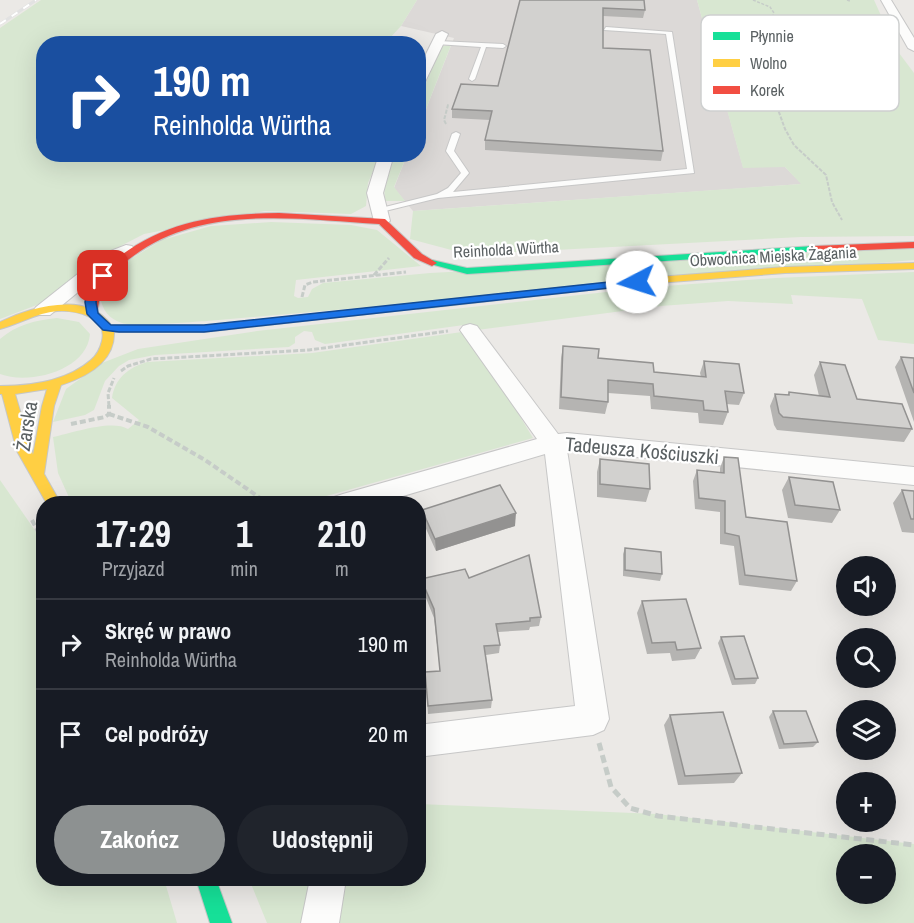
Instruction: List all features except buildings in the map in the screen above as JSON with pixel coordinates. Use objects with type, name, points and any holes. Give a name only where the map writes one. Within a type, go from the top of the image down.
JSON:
[{"type":"street","points":[[886,0],[895,15]]},
{"type":"street","points":[[899,22],[914,48]]},
{"type":"street","points":[[426,68],[440,39]]},
{"type":"street","points":[[43,311],[109,258],[172,230],[215,220],[381,216],[375,193],[385,162]]},
{"type":"street","name":"Reinholda Würtha","points":[[381,216],[420,259],[446,269],[467,271],[754,250],[914,245]]},
{"type":"street","points":[[92,314],[91,302],[94,290],[103,276],[134,247]]},
{"type":"street","name":"Obwodnica Miejska Żagania","points":[[107,328],[204,329],[669,279],[785,270],[914,266]]},
{"type":"street","points":[[0,326],[20,317],[43,311],[70,309],[92,314],[104,322],[108,342],[99,357],[80,373],[39,389],[4,391]]},
{"type":"street","name":"Obwodnica Miejska Żagania","points":[[154,342],[204,329]]},
{"type":"street","points":[[426,740],[593,719],[557,455],[552,443],[470,330]]},
{"type":"street","points":[[99,357],[118,350]]},
{"type":"street","name":"Żarska","points":[[37,474],[44,446],[48,404],[55,384]]},
{"type":"street","name":"Żarska","points":[[4,391],[24,451],[49,496]]},
{"type":"street","name":"Tadeusza Kościuszki","points":[[370,496],[552,443],[584,442],[914,476]]},
{"type":"street","points":[[208,886],[221,923]]},
{"type":"street","points":[[320,923],[327,886]]},
{"type":"lane","points":[[438,196],[692,171],[669,32],[606,29]]},
{"type":"lane","points":[[440,39],[503,46]]},
{"type":"lane","points":[[472,80],[484,45]]},
{"type":"lane","points":[[381,216],[451,190],[465,173],[450,151],[456,134]]},
{"type":"path","points":[[753,0],[770,7],[773,15]]},
{"type":"path","points":[[778,111],[794,145],[826,175],[832,202],[842,220]]},
{"type":"path","points":[[302,298],[305,285],[313,282],[446,269]]},
{"type":"path","points":[[109,414],[108,393],[113,379],[129,366],[145,360],[309,350],[465,328],[470,330]]},
{"type":"path","points":[[62,426],[105,417],[109,414],[148,426],[205,460],[257,496]]},
{"type":"path","points":[[593,719],[611,787],[630,807],[669,818],[914,845]]},
{"type":"shaded area","points":[[417,0],[697,0],[701,15],[701,111],[728,111],[743,167],[785,167],[802,184],[413,211],[394,188],[404,162],[426,162],[426,109],[454,38],[401,26]]},
{"type":"green space","points":[[41,0],[417,0],[401,26],[392,36],[36,36],[36,162],[377,162],[368,183],[366,206],[351,214],[265,211],[144,234],[109,252],[42,303],[0,319],[0,28]]},
{"type":"green space","points":[[697,0],[874,0],[881,15],[701,15]]},
{"type":"green space","points":[[451,45],[426,109],[426,83],[442,46]]},
{"type":"green space","points":[[899,53],[914,73],[914,236],[801,237],[497,253],[459,252],[410,239],[413,211],[801,184],[785,167],[743,168],[727,111],[899,111]]},
{"type":"green space","points":[[393,162],[404,162],[394,187],[405,201],[385,201],[384,186]]},
{"type":"green space","points":[[271,222],[351,225],[377,230],[421,266],[296,280],[294,296],[298,298],[308,297],[312,289],[323,283],[430,273],[914,248],[914,260],[176,323],[138,325],[122,323],[113,319],[104,310],[100,296],[121,265],[162,240],[211,226]]},
{"type":"green space","points":[[914,272],[914,344],[878,340],[862,299],[791,295],[793,304],[728,301],[661,306],[477,330],[464,325],[325,344],[315,340],[312,332],[304,331],[295,337],[295,343],[289,347],[155,355],[129,360],[119,366],[105,381],[94,410],[85,415],[53,422],[66,389],[102,363],[138,349],[257,331],[651,287],[776,278]]},
{"type":"green space","points":[[57,318],[79,322],[90,334],[86,347],[79,357],[68,366],[40,376],[26,378],[0,374],[0,339],[27,324]]},
{"type":"green space","points":[[462,332],[504,390],[533,438],[326,496],[68,496],[58,473],[53,437],[102,426],[121,426],[128,429],[139,420],[112,398],[119,379],[134,367],[147,362],[312,353]]},
{"type":"green space","points":[[0,480],[36,532],[36,886],[166,886],[177,923],[0,923]]},
{"type":"green space","points":[[426,804],[657,814],[914,844],[914,923],[267,923],[252,886],[426,886]]},
{"type":"railway","points":[[0,24],[36,0]]},
{"type":"traffic: fast","points":[[432,263],[467,271],[814,249]]},
{"type":"traffic: fast","points":[[418,306],[658,280]]},
{"type":"traffic: fast","points":[[208,886],[221,923]]},
{"type":"traffic: slow","points":[[658,280],[785,270],[914,266]]},
{"type":"traffic: slow","points":[[107,328],[204,329],[418,306]]},
{"type":"traffic: slow","points":[[0,326],[34,312],[69,308],[93,314],[106,325],[109,331],[106,350],[83,372],[49,385],[0,390]]},
{"type":"traffic: slow","points":[[37,474],[48,406],[55,384]]},
{"type":"traffic: slow","points":[[8,392],[24,451],[49,496]]},
{"type":"traffic: jam","points":[[92,314],[95,292],[106,274],[117,263],[145,243],[175,229],[208,221],[243,216],[382,221],[418,256],[432,263]]},
{"type":"traffic: jam","points":[[814,249],[914,245]]},
{"type":"route","points":[[103,276],[94,290],[91,302],[92,314],[104,322],[107,328],[119,329],[175,327],[204,329],[637,282]]}]
